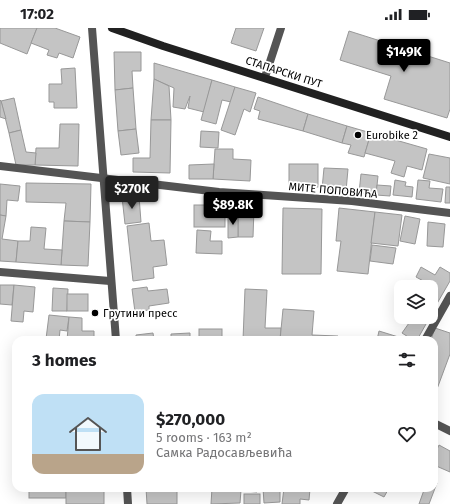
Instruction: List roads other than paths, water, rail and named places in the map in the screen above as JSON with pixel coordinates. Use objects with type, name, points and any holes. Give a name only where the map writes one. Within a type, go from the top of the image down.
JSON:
[{"type":"main road","name":"СТАПАРСКИ ПУТ","points":[[112,28],[163,46],[450,136]]},
{"type":"street","points":[[92,28],[110,281],[116,336]]},
{"type":"street","points":[[265,77],[281,28]]},
{"type":"street","name":"МИТЕ ПОПОВИЋА","points":[[0,166],[103,177],[219,192],[352,201],[450,213]]},
{"type":"street","points":[[0,272],[110,281]]},
{"type":"street","points":[[427,336],[450,296]]},
{"type":"street","points":[[438,425],[450,431]]},
{"type":"street","points":[[127,492],[128,504]]},
{"type":"street","points":[[337,504],[344,492]]},
{"type":"place","name":"Eurobike 2","points":[[358,135]]},
{"type":"place","name":"Грутини пресс","points":[[95,313]]}]
